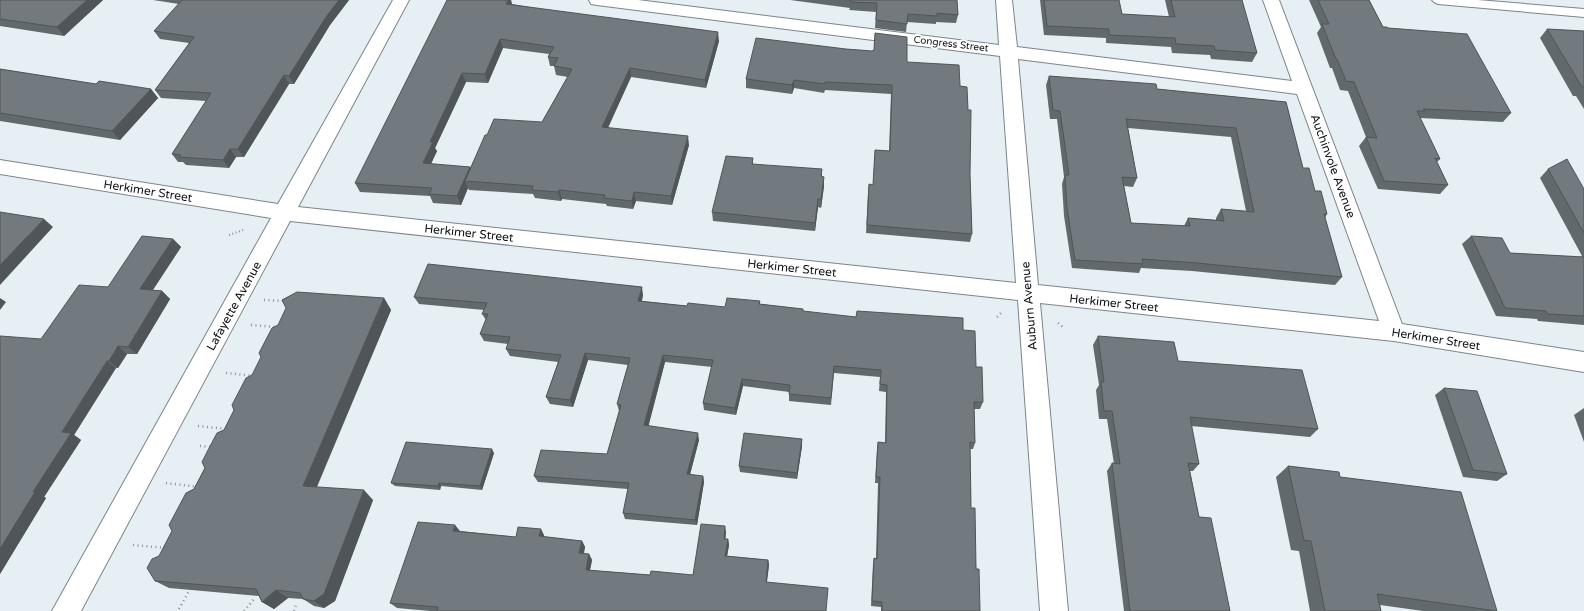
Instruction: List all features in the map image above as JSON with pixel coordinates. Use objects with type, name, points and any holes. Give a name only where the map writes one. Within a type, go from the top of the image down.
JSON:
[{"type":"street","name":"Lafayette Avenue","points":[[66,611],[401,0]]},
{"type":"street","name":"Congress Street","points":[[597,0],[1304,89]]},
{"type":"street","name":"Auburn Avenue","points":[[1004,0],[1054,611]]},
{"type":"street","name":"Auchinvole Avenue","points":[[1270,0],[1394,332]]},
{"type":"street","name":"Herkimer Street","points":[[0,167],[284,213],[1028,294],[1394,332],[1584,362]]},
{"type":"lane","points":[[1438,0],[1584,13]]},
{"type":"path","points":[[229,235],[243,229]]},
{"type":"path","points":[[262,300],[289,302]]},
{"type":"path","points":[[249,324],[282,327]]},
{"type":"path","points":[[222,373],[257,376]]},
{"type":"path","points":[[194,425],[230,429]]},
{"type":"path","points":[[200,446],[217,447]]},
{"type":"path","points":[[164,483],[202,487]]},
{"type":"path","points":[[132,545],[170,548]]},
{"type":"path","points":[[179,609],[189,591]]},
{"type":"path","points":[[244,611],[254,599]]},
{"type":"path","points":[[294,611],[296,605]]},
{"type":"building","points":[[0,0],[87,0],[57,27],[0,19]]},
{"type":"building","points":[[182,0],[339,0],[326,17],[289,76],[284,75],[238,149],[230,149],[223,160],[179,157],[181,155],[172,154],[211,93],[155,90],[194,37],[154,31]]},
{"type":"building","points":[[447,0],[508,0],[506,4],[718,32],[705,80],[630,68],[602,127],[688,136],[671,196],[634,192],[632,201],[604,198],[605,195],[559,190],[558,192],[532,190],[533,186],[465,181],[485,135],[487,135],[494,119],[542,122],[572,69],[554,66],[558,58],[548,57],[554,47],[500,39],[485,74],[462,73],[430,142],[433,142],[423,163],[470,167],[457,196],[429,194],[432,188],[355,183]]},
{"type":"building","points":[[850,0],[957,0],[958,15],[937,13],[937,16],[908,14],[907,24],[876,20],[877,3],[850,2]]},
{"type":"building","points":[[1044,0],[1119,0],[1122,14],[1175,17],[1171,0],[1242,0],[1257,53],[1215,50],[1214,46],[1176,44],[1175,38],[1109,35],[1109,29],[1047,26]]},
{"type":"building","points":[[1318,0],[1369,0],[1383,27],[1467,34],[1511,113],[1423,109],[1425,111],[1417,111],[1440,159],[1435,158],[1448,185],[1384,181],[1366,137],[1377,138],[1354,82],[1346,81],[1336,59],[1322,24],[1329,24]]},
{"type":"building","points":[[1547,29],[1584,31],[1584,87],[1582,87]]},
{"type":"building","points":[[875,33],[907,37],[907,62],[959,65],[960,86],[967,87],[968,110],[971,110],[970,175],[972,234],[867,225],[869,184],[873,185],[875,150],[890,151],[892,85],[825,82],[825,84],[794,80],[792,85],[746,79],[756,38],[872,51],[874,50]]},
{"type":"building","points":[[0,69],[96,84],[99,81],[151,89],[112,131],[0,113]]},
{"type":"building","points":[[1049,76],[1156,84],[1157,89],[1286,102],[1303,168],[1309,168],[1315,191],[1321,191],[1327,214],[1324,214],[1342,277],[1142,259],[1143,264],[1075,260],[1067,208],[1065,175],[1069,175],[1060,111],[1053,110]],"holes":[[[1126,119],[1236,128],[1254,212],[1221,209],[1224,221],[1188,218],[1190,226],[1131,223],[1122,177],[1137,178]]]},
{"type":"building","points":[[726,156],[753,158],[752,164],[822,169],[821,176],[824,177],[821,199],[818,199],[815,223],[712,212]]},
{"type":"building","points":[[1567,159],[1584,189],[1584,233],[1548,169]]},
{"type":"building","points":[[0,212],[44,219],[0,265]]},
{"type":"building","points":[[142,236],[173,239],[140,289],[162,291],[128,347],[118,346],[62,432],[71,433],[33,492],[35,492],[0,549],[0,336],[41,339],[79,285],[108,287]]},
{"type":"building","points":[[1471,236],[1502,238],[1510,253],[1584,257],[1584,316],[1548,314],[1546,311],[1505,308]]},
{"type":"building","points":[[428,264],[642,287],[638,301],[687,306],[688,303],[725,307],[727,298],[760,301],[759,304],[856,317],[857,311],[963,318],[963,330],[975,331],[976,367],[982,367],[983,402],[974,402],[975,443],[970,442],[971,508],[975,508],[976,569],[979,569],[980,611],[882,611],[882,602],[872,601],[874,558],[877,559],[880,477],[876,477],[878,442],[886,443],[887,385],[880,384],[881,370],[834,366],[831,398],[789,394],[790,385],[742,379],[735,408],[703,403],[713,360],[663,355],[644,425],[698,433],[687,474],[703,476],[695,520],[623,513],[629,483],[534,476],[541,450],[607,454],[621,405],[617,404],[630,358],[585,353],[570,400],[546,397],[561,355],[506,349],[510,337],[480,334],[488,314],[482,314],[487,303],[414,297]]},
{"type":"building","points":[[297,292],[384,298],[303,486],[364,490],[324,594],[314,601],[303,599],[300,593],[276,590],[262,602],[256,589],[155,581],[147,568],[152,559],[159,556],[172,531],[169,525],[186,493],[194,489],[205,468],[202,462],[207,452],[217,433],[224,430],[234,410],[232,405],[246,378],[252,375],[261,357],[259,353],[272,328],[278,325],[286,308],[282,300]]},
{"type":"building","points":[[1098,336],[1174,342],[1178,361],[1302,370],[1318,429],[1190,417],[1199,464],[1188,463],[1199,517],[1211,518],[1230,611],[1130,611],[1112,463],[1120,464],[1112,411],[1104,411],[1101,382],[1104,382]]},
{"type":"building","points":[[1444,388],[1477,391],[1507,474],[1473,470]]},
{"type":"building","points":[[744,433],[802,439],[797,473],[739,466]]},
{"type":"building","points":[[406,442],[492,449],[480,486],[439,483],[438,486],[391,483]]},
{"type":"building","points":[[1288,466],[1339,472],[1340,477],[1461,492],[1497,611],[1377,594],[1381,611],[1325,611],[1311,541],[1304,540]]},
{"type":"building","points":[[418,522],[455,525],[453,531],[516,537],[518,527],[541,529],[539,536],[582,541],[579,553],[589,554],[586,570],[650,575],[651,571],[693,575],[701,524],[725,526],[724,539],[728,539],[725,556],[768,560],[766,582],[828,588],[826,611],[437,611],[438,607],[390,603]]}]
